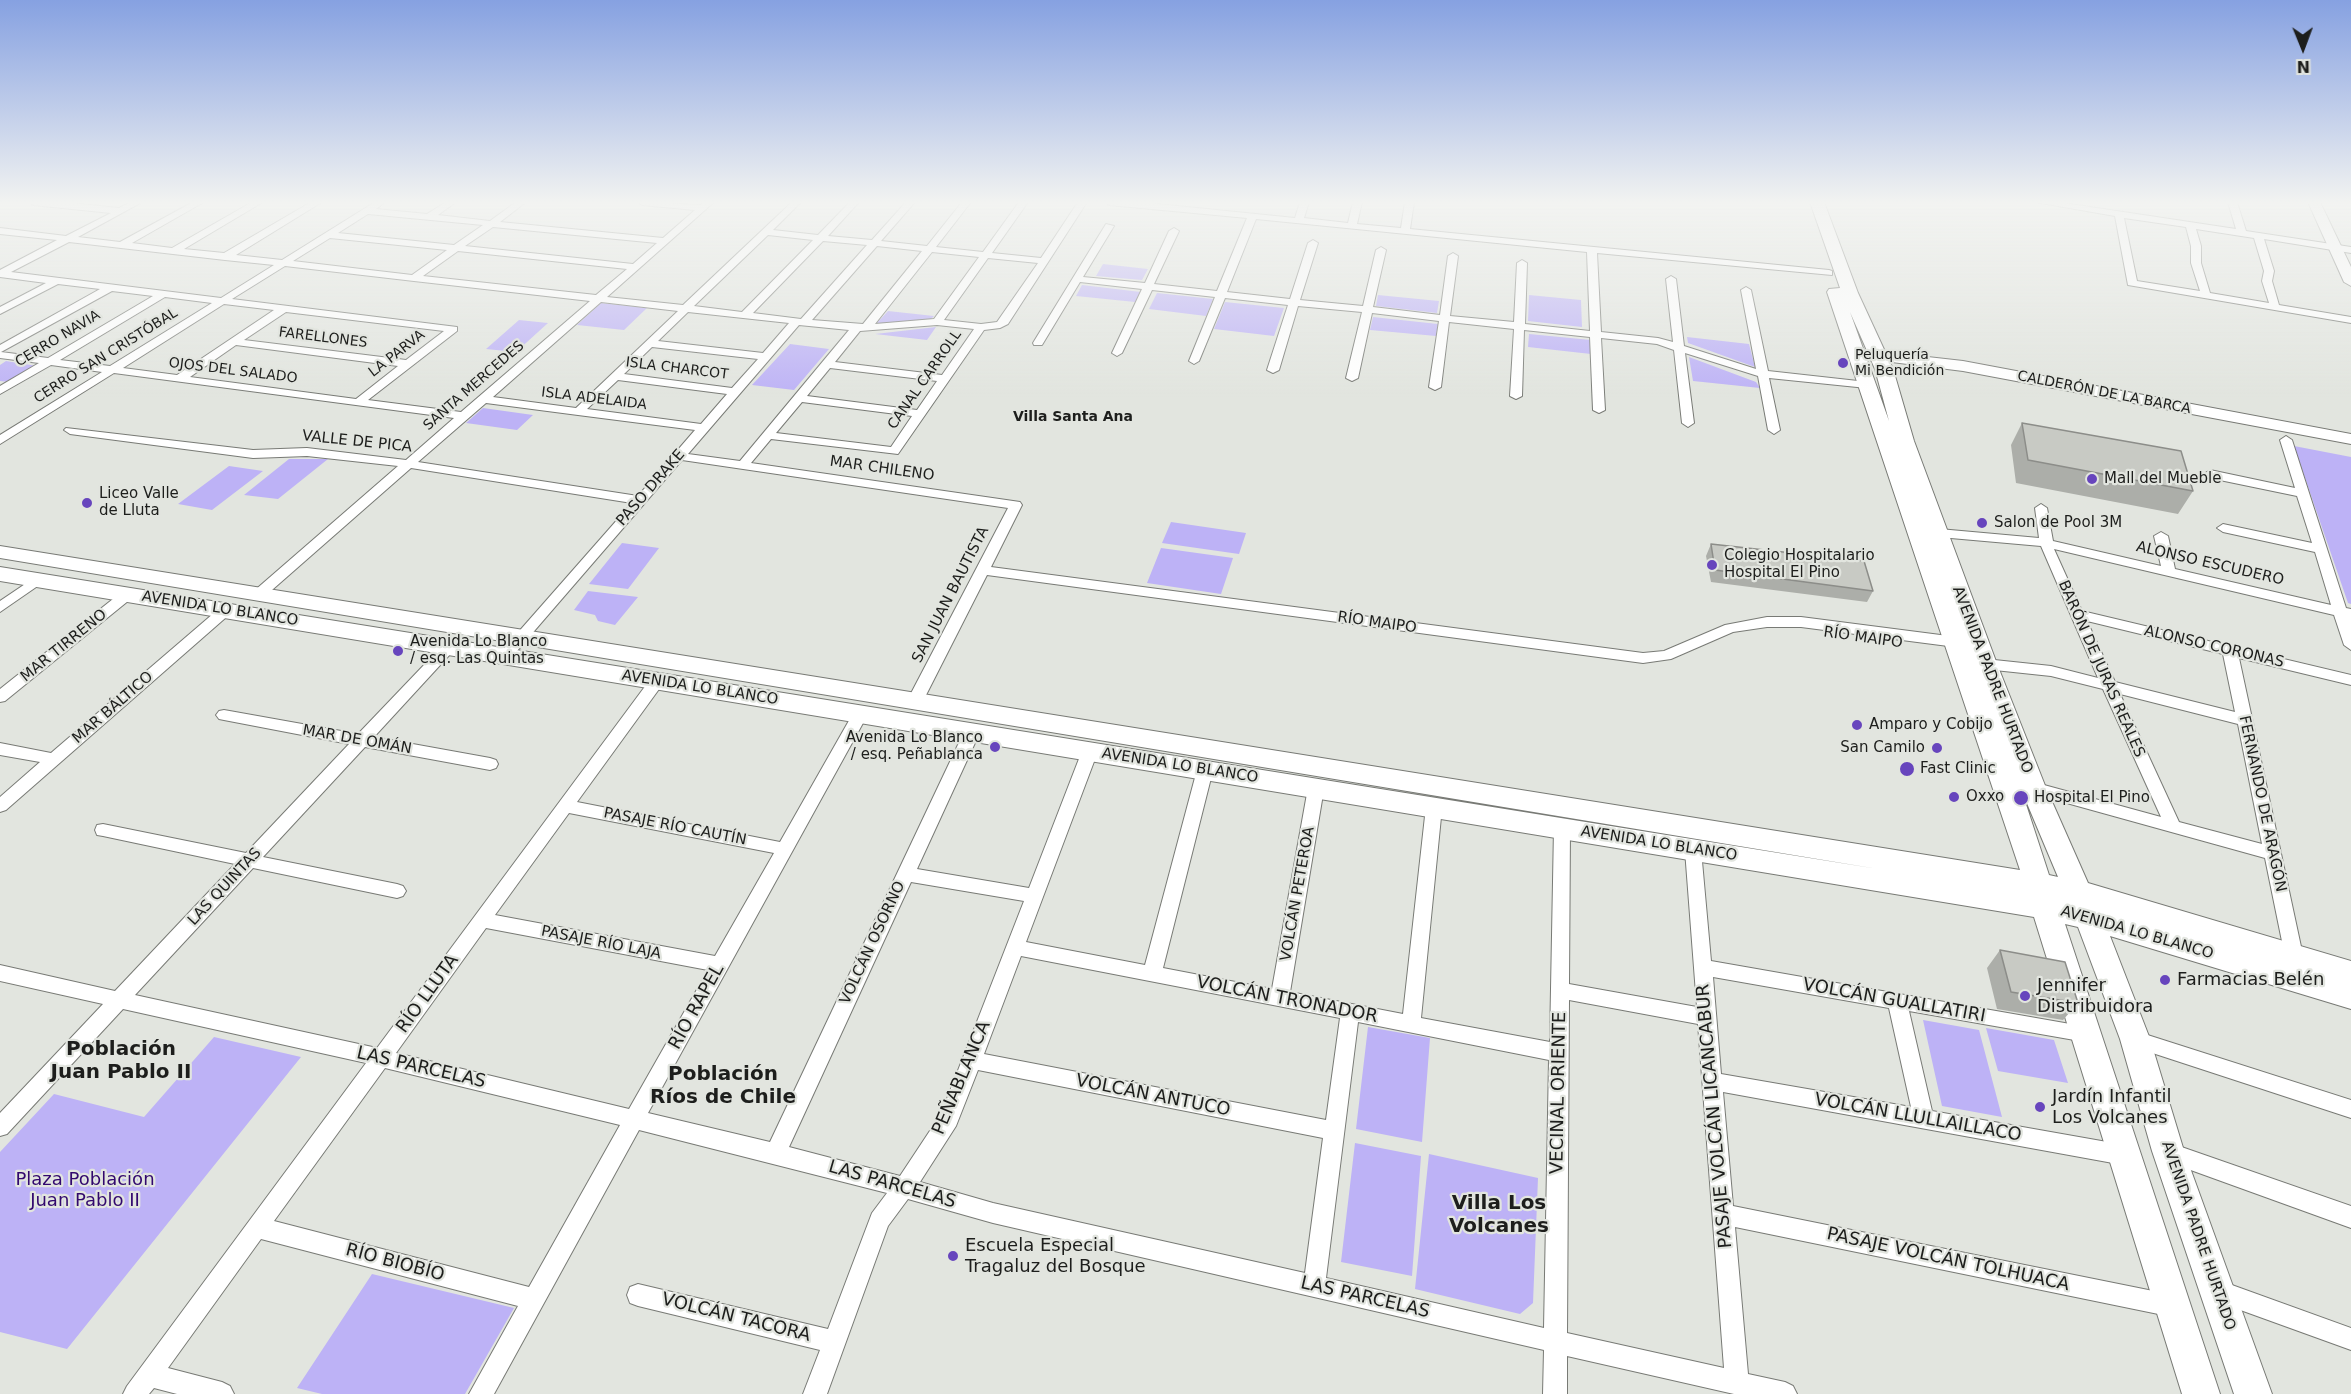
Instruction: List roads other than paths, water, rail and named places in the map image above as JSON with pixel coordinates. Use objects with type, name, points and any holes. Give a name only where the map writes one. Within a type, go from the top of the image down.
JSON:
[{"type":"main road","name":"AVENIDA PADRE HURTADO","points":[[1827,267],[1867,385],[1985,664],[2033,788],[2084,905],[2135,1039],[2168,1151],[2253,1394]]},
{"type":"main road","name":"AVENIDA PADRE HURTADO","points":[[1841,267],[1882,363],[1958,647],[2007,787],[2201,1394]]},
{"type":"main road","name":"AVENIDA LO BLANCO","points":[[0,566],[26,556],[524,636],[2040,895],[2294,956],[2351,973]]},
{"type":"main road","name":"AVENIDA LO BLANCO","points":[[0,566],[38,580],[1090,752],[1693,849],[2040,895]]},
{"type":"main road","name":"AVENIDA LO BLANCO","points":[[2084,905],[2351,996]]},
{"type":"street","points":[[0,274],[13,267]]},
{"type":"street","name":"CERRO SAN CRISTÓBAL","points":[[0,440],[277,267]]},
{"type":"street","points":[[318,267],[861,328],[937,322],[981,327],[1000,325],[1039,267]]},
{"type":"street","points":[[414,278],[430,267]]},
{"type":"street","name":"SANTA MERCEDES","points":[[259,594],[634,267]]},
{"type":"street","points":[[578,412],[730,267]]},
{"type":"street","points":[[745,315],[792,267]]},
{"type":"street","name":"PASO DRAKE","points":[[505,656],[766,357],[852,267]]},
{"type":"street","points":[[742,465],[827,364],[913,267]]},
{"type":"street","points":[[937,322],[977,267]]},
{"type":"street","points":[[1038,343],[1085,267]]},
{"type":"street","points":[[1117,353],[1157,267]]},
{"type":"street","points":[[1194,361],[1232,267]]},
{"type":"street","points":[[1273,370],[1306,267]]},
{"type":"street","points":[[1352,378],[1377,267]]},
{"type":"street","points":[[1435,387],[1452,267]]},
{"type":"street","points":[[1516,396],[1522,267]]},
{"type":"street","points":[[1593,267],[1599,410]]},
{"type":"street","points":[[1768,267],[1829,273]]},
{"type":"street","points":[[2129,267],[2132,283],[2351,320]]},
{"type":"street","points":[[2197,267],[2206,295]]},
{"type":"street","points":[[2268,267],[2267,281],[2275,307]]},
{"type":"street","points":[[2344,267],[2351,282]]},
{"type":"street","points":[[0,274],[285,308]]},
{"type":"street","points":[[1078,279],[1596,334],[1679,345],[1762,374],[1867,385]]},
{"type":"street","points":[[1671,279],[1688,423]]},
{"type":"street","points":[[0,311],[56,281]]},
{"type":"street","points":[[0,349],[110,288]]},
{"type":"street","points":[[1746,290],[1774,430]]},
{"type":"street","name":"CERRO NAVIA","points":[[0,391],[163,294]]},
{"type":"street","points":[[179,379],[285,308]]},
{"type":"street","name":"LA PARVA","points":[[285,308],[453,329],[359,402]]},
{"type":"street","name":"CANAL CARROLL","points":[[768,435],[894,452],[981,327]]},
{"type":"street","name":"FARELLONES","points":[[235,342],[408,364]]},
{"type":"street","points":[[650,343],[766,357]]},
{"type":"street","name":"OJOS DEL SALADO","points":[[0,355],[462,416]]},
{"type":"street","name":"CALDERÓN DE LA BARCA","points":[[1858,359],[1979,375],[2351,440]]},
{"type":"street","points":[[827,364],[945,378]]},
{"type":"street","name":"CALDERÓN DE LA BARCA","points":[[1979,375],[2351,452]]},
{"type":"street","name":"ISLA CHARCOT","points":[[615,376],[735,392]]},
{"type":"street","points":[[798,398],[921,414]]},
{"type":"street","name":"ISLA ADELAIDA","points":[[482,399],[703,428]]},
{"type":"street","name":"VALLE DE PICA","points":[[70,430],[247,453],[341,454],[640,500]]},
{"type":"street","points":[[2286,440],[2320,549],[2346,612],[2351,645]]},
{"type":"street","name":"MAR CHILENO","points":[[678,456],[1016,505]]},
{"type":"street","points":[[2210,474],[2302,493]]},
{"type":"street","name":"SAN JUAN BAUTISTA","points":[[915,701],[1016,505]]},
{"type":"street","name":"BARÓN DE JURAS REALES","points":[[2041,508],[2046,543],[2173,826]]},
{"type":"street","points":[[2223,528],[2320,549]]},
{"type":"street","name":"ALONSO ESCUDERO","points":[[1928,532],[2046,543],[2346,612]]},
{"type":"street","points":[[2162,536],[2169,571]]},
{"type":"street","name":"RÍO MAIPO","points":[[982,570],[1643,658],[1666,656],[1730,628],[1767,622],[1958,647]]},
{"type":"street","points":[[0,608],[38,580]]},
{"type":"street","name":"MAR TIRRENO","points":[[0,697],[128,594]]},
{"type":"street","name":"MAR BÁLTICO","points":[[0,806],[226,610]]},
{"type":"street","name":"ALONSO CORONAS","points":[[2076,614],[2351,680]]},
{"type":"street","name":"LAS QUINTAS","points":[[0,1127],[449,647]]},
{"type":"street","name":"FERNANDO DE ARAGÓN","points":[[2230,651],[2294,956]]},
{"type":"street","points":[[1985,664],[2041,669],[2245,720]]},
{"type":"street","name":"RÍO LLUTA","points":[[135,1394],[657,681]]},
{"type":"street","name":"RÍO RAPEL","points":[[481,1394],[860,714]]},
{"type":"street","name":"MAR DE OMÁN","points":[[224,715],[490,764]]},
{"type":"street","name":"VOLCÁN OSORNO","points":[[775,1154],[972,732]]},
{"type":"street","points":[[0,749],[54,759]]},
{"type":"street","name":"PEÑABLANCA","points":[[815,1394],[874,1233],[888,1207],[941,1134],[972,1060],[1090,752]]},
{"type":"street","points":[[1152,974],[1205,770]]},
{"type":"street","name":"VOLCÁN PETEROA","points":[[1280,999],[1316,788]]},
{"type":"street","points":[[2033,788],[2273,855]]},
{"type":"street","name":"PASAJE RÍO CAUTÍN","points":[[566,806],[785,849]]},
{"type":"street","points":[[1411,1024],[1434,807]]},
{"type":"street","name":"VECINAL ORIENTE","points":[[1555,1394],[1562,828]]},
{"type":"street","points":[[103,830],[397,891]]},
{"type":"street","name":"PASAJE VOLCÁN LICANCABUR","points":[[1693,849],[1737,1383]]},
{"type":"street","points":[[905,874],[1035,896]]},
{"type":"street","name":"PASAJE RÍO LAJA","points":[[482,920],[720,965]]},
{"type":"street","name":"VOLCÁN TRONADOR","points":[[1015,947],[1560,1053]]},
{"type":"street","name":"VOLCÁN GUALLATIRI","points":[[1702,967],[2086,1034]]},
{"type":"street","name":"LAS PARCELAS","points":[[0,973],[381,1058],[775,1154],[993,1213],[1785,1394]]},
{"type":"street","points":[[1560,991],[1707,1017]]},
{"type":"street","points":[[1898,1001],[1924,1119]]},
{"type":"street","points":[[1314,1286],[1350,1012]]},
{"type":"street","points":[[2135,1039],[2351,1109]]},
{"type":"street","name":"VOLCÁN ANTUCO","points":[[972,1060],[1334,1131]]},
{"type":"street","name":"VOLCÁN LLULLAILLACO","points":[[1712,1081],[2124,1155]]},
{"type":"street","points":[[2168,1151],[2351,1217]]},
{"type":"street","name":"PASAJE VOLCÁN TOLHUACA","points":[[1723,1214],[2173,1307]]},
{"type":"street","name":"RÍO BIOBÍO","points":[[257,1227],[534,1299]]},
{"type":"street","points":[[2217,1290],[2351,1339]]},
{"type":"street","name":"VOLCÁN TACORA","points":[[638,1295],[834,1342]]},
{"type":"street","points":[[149,1375],[222,1394]]},
{"type":"place","name":"Peluquería Mi Bendición","points":[[1843,363]]},
{"type":"place","name":"Mall del Mueble","points":[[2092,479]]},
{"type":"place","name":"Liceo Valle de Lluta","points":[[87,503]]},
{"type":"place","name":"Salon de Pool 3M","points":[[1982,523]]},
{"type":"place","name":"Colegio Hospitalario Hospital El Pino","points":[[1712,565]]},
{"type":"place","name":"Avenida Lo Blanco / esq. Las Quintas","points":[[398,651]]},
{"type":"place","name":"Amparo y Cobijo","points":[[1857,725]]},
{"type":"place","name":"Avenida Lo Blanco / esq. Peñablanca","points":[[995,747]]},
{"type":"place","name":"San Camilo","points":[[1937,748]]},
{"type":"place","name":"Fast Clinic","points":[[1907,769]]},
{"type":"place","name":"Oxxo","points":[[1954,797]]},
{"type":"place","name":"Hospital El Pino","points":[[2021,798]]},
{"type":"place","name":"Farmacias Belén","points":[[2165,980]]},
{"type":"place","name":"Jennifer Distribuidora","points":[[2025,996]]},
{"type":"place","name":"Jardín Infantil Los Volcanes","points":[[2040,1107]]},
{"type":"place","name":"Escuela Especial Tragaluz del Bosque","points":[[953,1256]]},
{"type":"district","name":"Villa Santa Ana","points":[[1073,417]]},
{"type":"district","name":"Población Juan Pablo II","points":[[121,1062]]},
{"type":"district","name":"Población Ríos de Chile","points":[[723,1086]]},
{"type":"district","name":"Villa Los Volcanes","points":[[1499,1216]]},
{"type":"park label","name":"Plaza Población Juan Pablo II","points":[[85,1190]]}]
